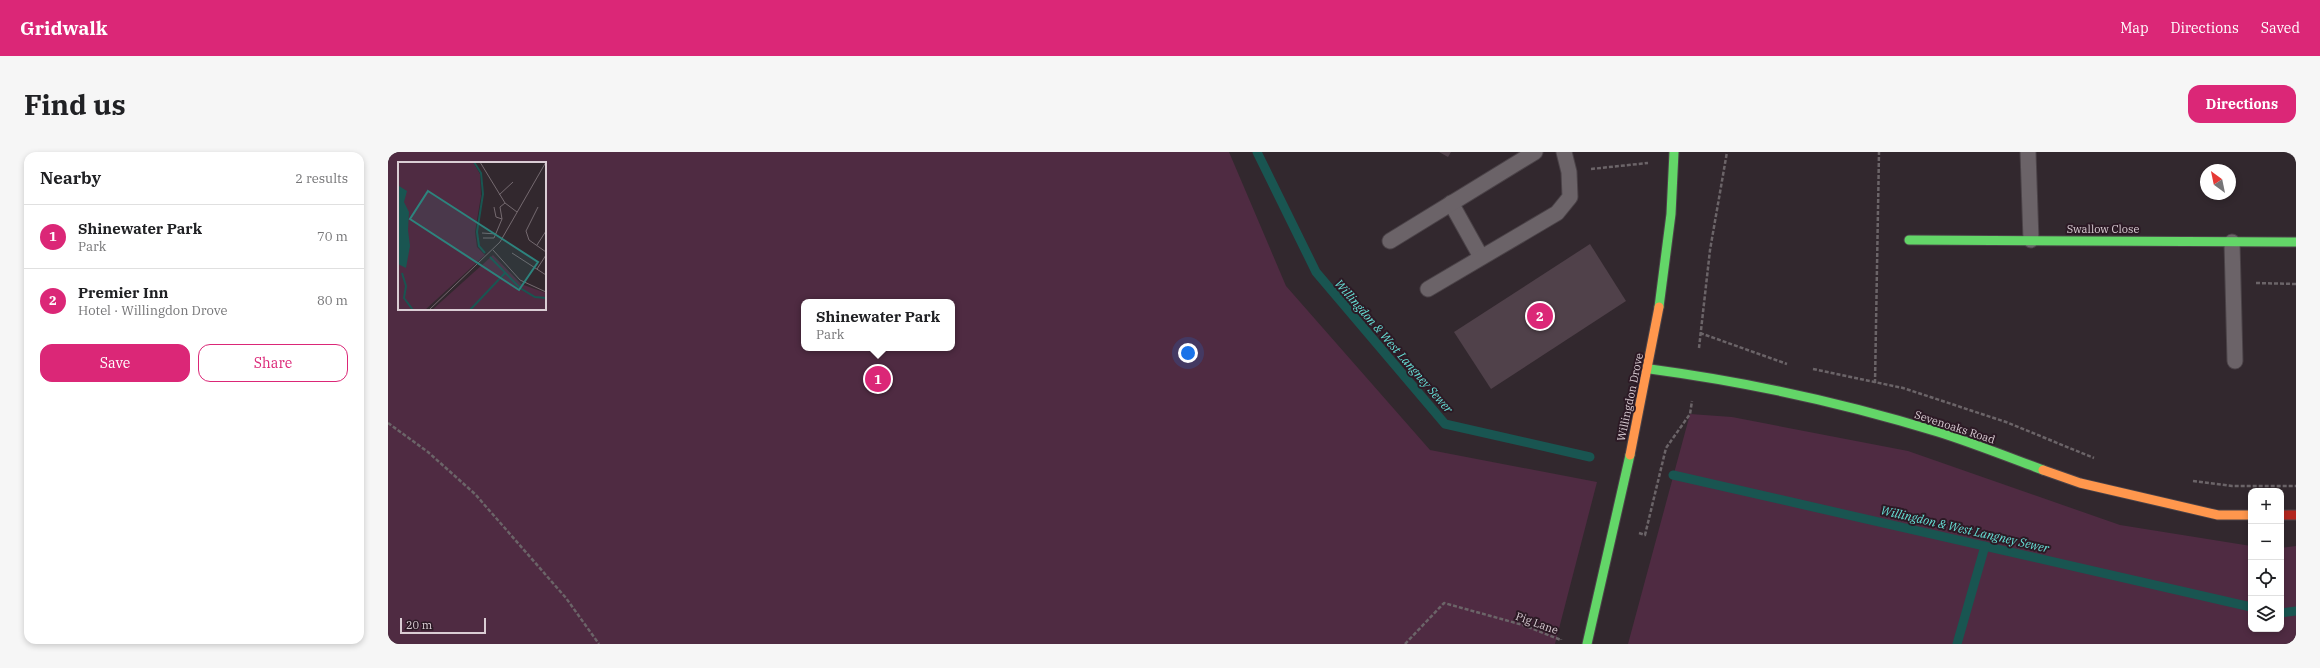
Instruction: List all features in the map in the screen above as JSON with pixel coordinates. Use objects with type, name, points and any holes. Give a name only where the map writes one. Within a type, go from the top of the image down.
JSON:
[{"type":"street","name":"Willingdon Drove","points":[[1587,644],[1650,368],[1673,202],[1674,152]]},
{"type":"street","name":"Swallow Close","points":[[1909,240],[2296,242]]},
{"type":"street","name":"Sevenoaks Road","points":[[1650,368],[1796,394],[1938,432],[2080,483],[2218,515],[2248,515]]},
{"type":"street","points":[[2284,515],[2296,516]]},
{"type":"lane","points":[[1390,241],[1535,152]]},
{"type":"lane","points":[[1428,289],[1557,212],[1570,197],[1569,172],[1564,152]]},
{"type":"lane","points":[[2028,152],[2031,240]]},
{"type":"lane","points":[[1451,203],[1481,257]]},
{"type":"lane","points":[[2232,242],[2235,361]]},
{"type":"path","points":[[1646,535],[1666,448],[1690,414],[1696,375],[1710,250],[1727,152]]},
{"type":"path","points":[[1875,382],[1879,152]]},
{"type":"path","points":[[1569,172],[1650,163]]},
{"type":"path","points":[[2233,283],[2296,284]]},
{"type":"path","points":[[1700,333],[1794,366]]},
{"type":"path","points":[[1809,369],[1903,388],[2006,422],[2098,460]]},
{"type":"path","points":[[388,423],[428,452],[475,494],[566,598],[599,644]]},
{"type":"path","points":[[2186,480],[2232,486],[2296,486]]},
{"type":"path","name":"Pig Lane","points":[[1405,644],[1444,602],[1522,625],[1561,640],[1563,633]]},
{"type":"shaded area","points":[[388,152],[1229,152],[1286,286],[1430,450],[1597,482],[1555,644],[388,644]]},
{"type":"shaded area","points":[[1690,414],[1732,417],[1908,451],[2120,525],[2248,546],[2248,632],[2284,632],[2284,548],[2296,546],[2296,644],[1628,644]]},
{"type":"building","points":[[1439,152],[1451,152],[1448,157]]},
{"type":"building","points":[[1590,244],[1626,301],[1491,389],[1454,332]]},
{"type":"waterway","name":"Willingdon & West Langney Sewer","points":[[1257,152],[1316,272],[1445,424],[1590,457]]},
{"type":"waterway","name":"Willingdon & West Langney Sewer","points":[[1673,475],[2248,606]]},
{"type":"waterway","points":[[1957,644],[1985,546]]},
{"type":"waterway","name":"Willingdon & West Langney Sewer","points":[[2284,613],[2296,611]]},
{"type":"traffic: fast","points":[[1659,307],[1671,214],[1674,152]]},
{"type":"traffic: fast","points":[[1909,240],[2296,242]]},
{"type":"traffic: fast","points":[[1650,369],[1723,380],[1795,394],[1867,412],[1951,436],[2043,470]]},
{"type":"traffic: fast","points":[[1587,644],[1630,455]]},
{"type":"traffic: slow","points":[[1630,455],[1659,307]]},
{"type":"traffic: slow","points":[[2043,470],[2080,483],[2218,515],[2248,515]]},
{"type":"traffic: jam","points":[[2284,515],[2296,515]]},
{"type":"place","name":"Premier Inn","points":[[1540,316]]},
{"type":"place","name":"Shinewater Park","points":[[878,379]]}]
